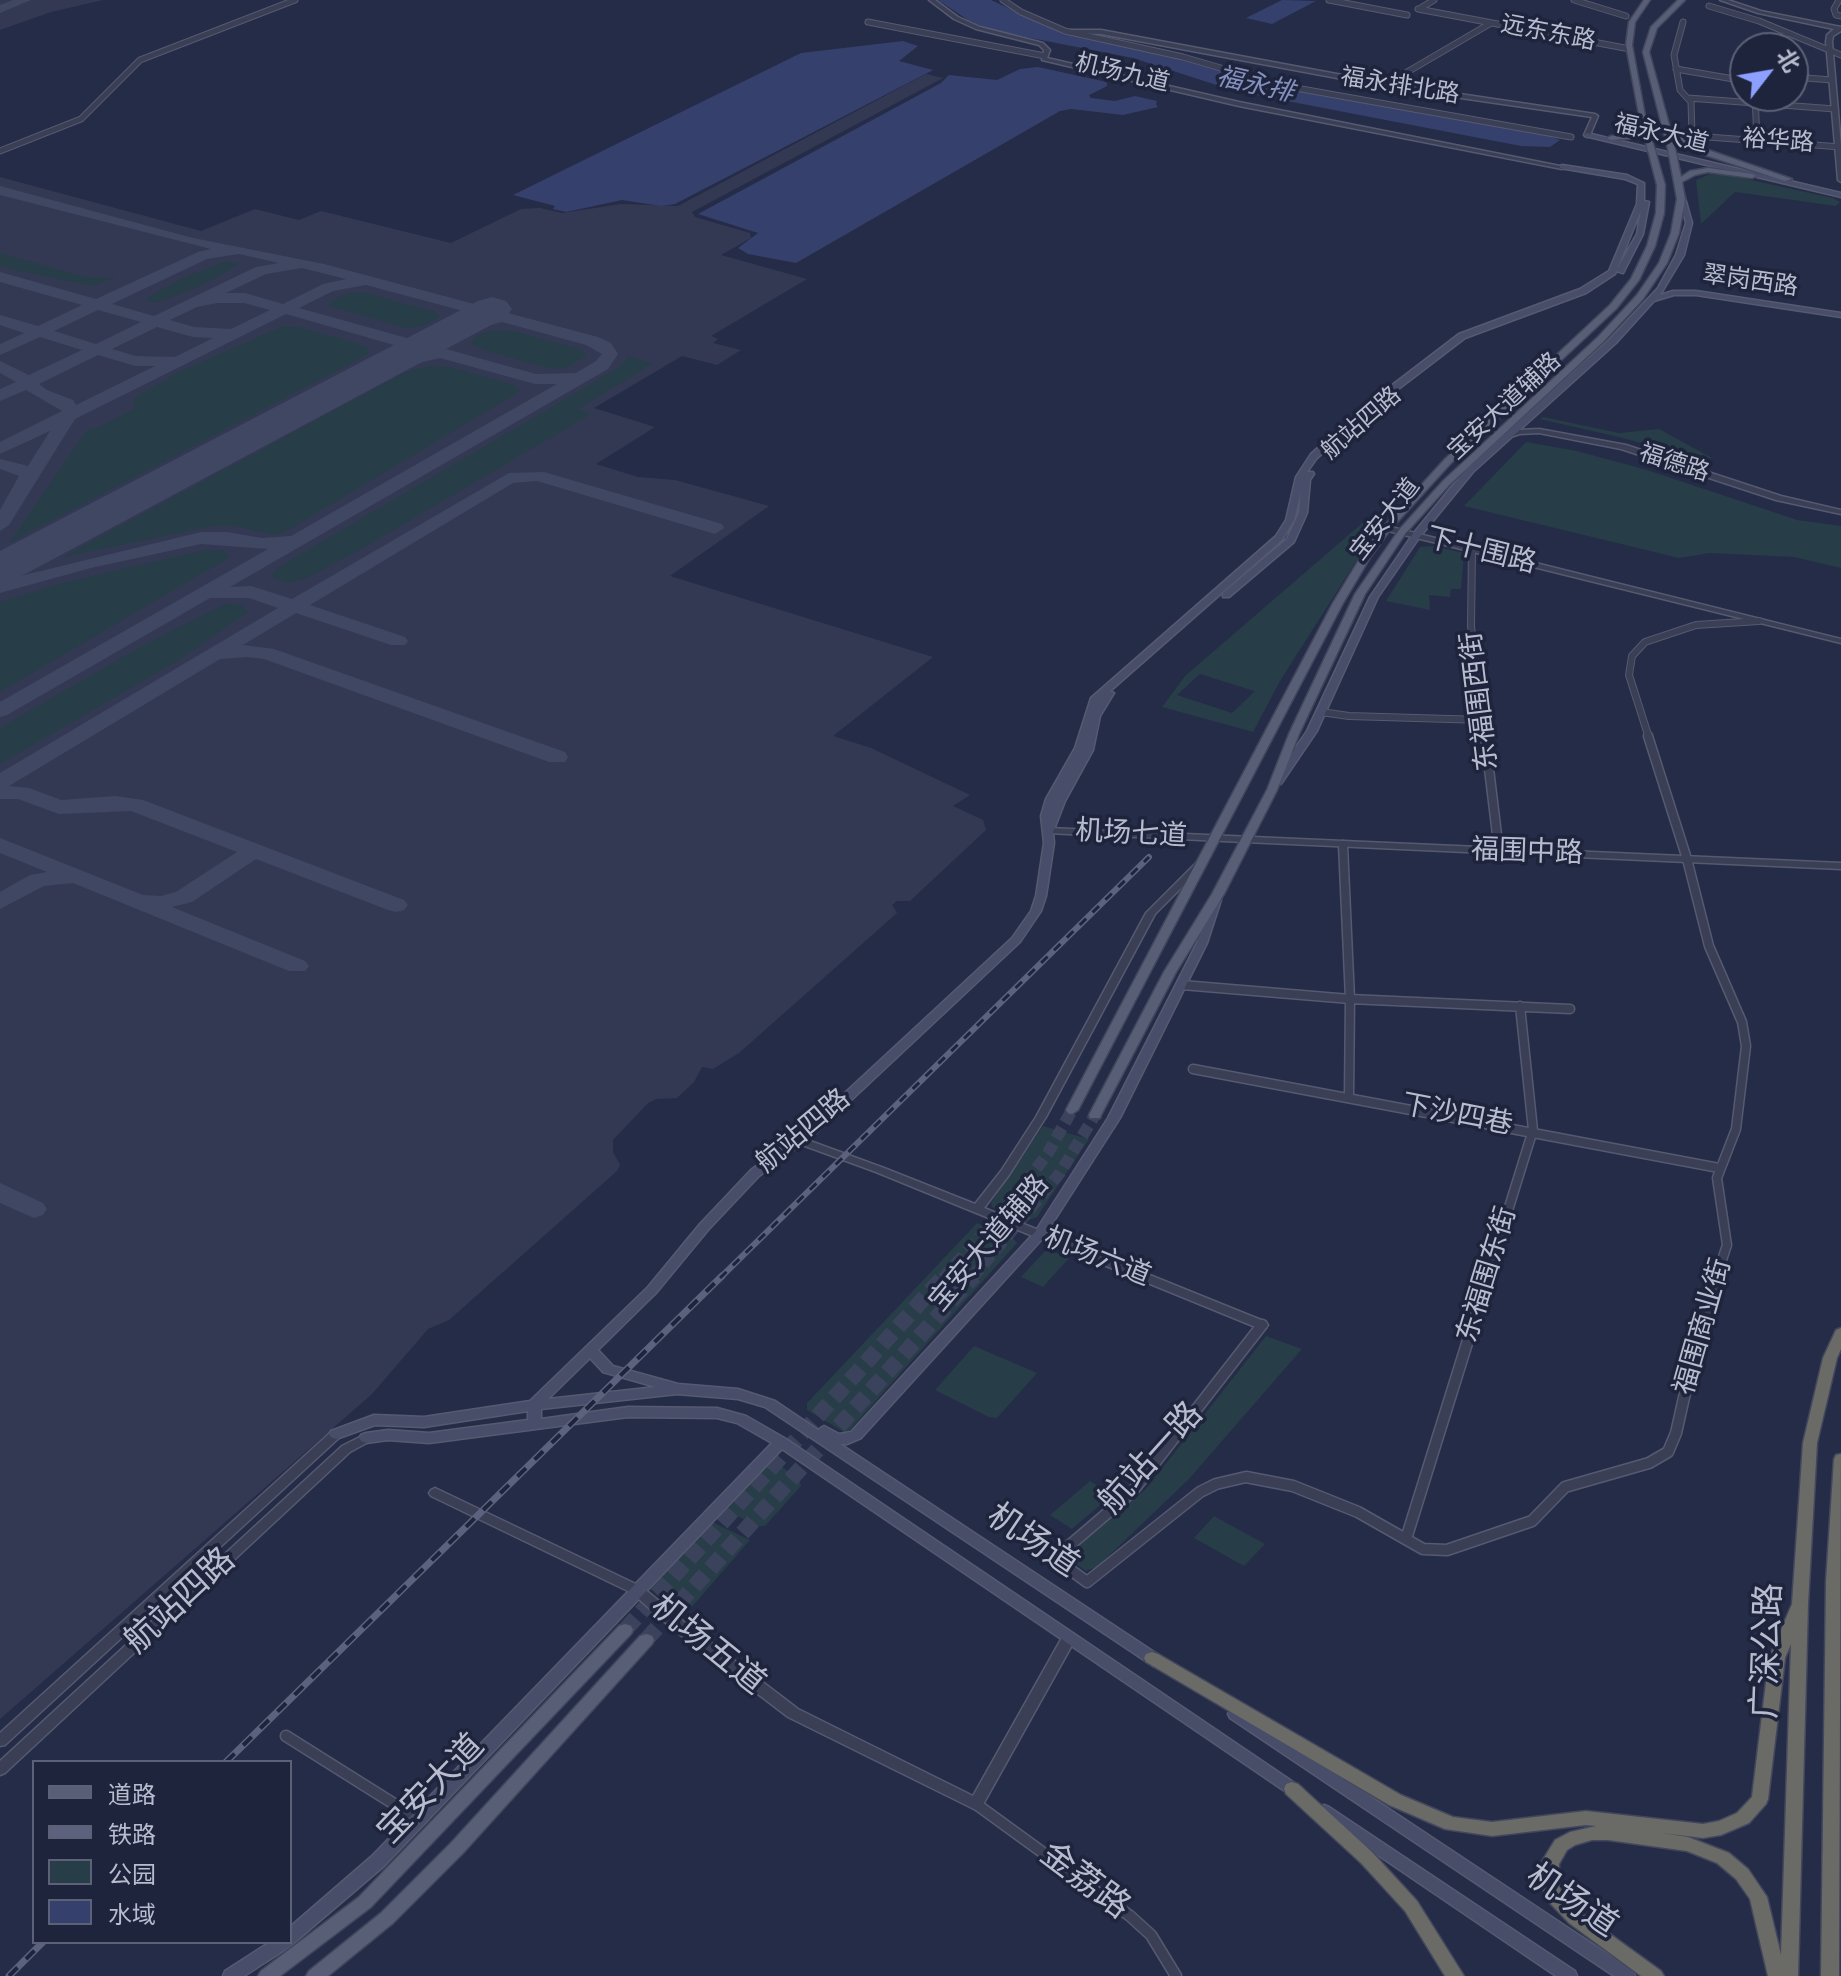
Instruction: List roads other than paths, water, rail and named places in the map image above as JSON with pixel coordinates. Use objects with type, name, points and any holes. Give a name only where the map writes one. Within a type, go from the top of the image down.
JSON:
[{"type":"highway","name":"广深公路","points":[[1789,1976],[1800,1604],[1810,1443],[1830,1358],[1841,1333]]},
{"type":"highway","points":[[1830,1976],[1834,1581],[1841,1459]]},
{"type":"highway","points":[[1152,1658],[1395,1800],[1451,1824],[1492,1829],[1586,1818],[1703,1831],[1721,1828],[1743,1818],[1760,1799],[1777,1658],[1800,1604]]},
{"type":"highway","points":[[1292,1789],[1367,1858],[1411,1906],[1455,1976]]},
{"type":"highway","points":[[1831,1802],[1841,1835]]},
{"type":"highway","points":[[1655,1976],[1575,1918],[1556,1898],[1550,1886],[1550,1863],[1561,1845],[1570,1839],[1608,1833],[1688,1844],[1723,1858],[1742,1874],[1758,1897],[1777,1976]]},
{"type":"main road","name":"宝安大道","points":[[1072,1110],[1338,603],[1387,528],[1448,461],[1613,307],[1635,280],[1651,246],[1660,213],[1661,185],[1630,49],[1630,27],[1647,0]]},
{"type":"main road","name":"宝安大道","points":[[1095,1115],[1170,972],[1218,894],[1272,790],[1294,734],[1360,594],[1403,531],[1472,458],[1601,339],[1640,297],[1663,263],[1681,208],[1672,151],[1646,52],[1658,20],[1682,0]]},
{"type":"main road","points":[[1611,138],[1634,136],[1645,125]]},
{"type":"main road","points":[[1667,133],[1698,150],[1788,179]]},
{"type":"main road","name":"福永大道","points":[[1587,135],[1651,147]]},
{"type":"main road","name":"福永大道","points":[[1587,135],[1672,151],[1841,193]]},
{"type":"main road","name":"福永大道","points":[[1672,151],[1752,176],[1841,193]]},
{"type":"main road","name":"航站四路","points":[[534,1405],[674,1267],[722,1206],[755,1173],[798,1140],[1016,940],[1036,911],[1041,896],[1049,831],[1046,816],[1051,799],[1080,748],[1094,700],[1114,679],[1279,538],[1290,520],[1300,477],[1314,456],[1377,401],[1462,336],[1583,291],[1612,272],[1640,204],[1641,183],[1627,177],[1563,166]]},
{"type":"main road","points":[[1679,185],[1702,170],[1752,176]]},
{"type":"main road","name":"宝安大道辅路","points":[[1272,790],[1312,731],[1374,597],[1417,535],[1455,489],[1506,437],[1613,341],[1653,299],[1668,277],[1685,241],[1689,223],[1679,185]]},
{"type":"main road","name":"翠岗西路","points":[[1668,277],[1697,290],[1841,314]]},
{"type":"main road","name":"翠岗西路","points":[[1653,299],[1665,294],[1696,293],[1841,314]]},
{"type":"main road","points":[[1455,489],[1472,458]]},
{"type":"main road","name":"宝安大道辅路","points":[[770,1404],[797,1415],[837,1439],[856,1435],[1039,1235],[1114,1118],[1202,943],[1218,894]]},
{"type":"main road","points":[[590,1350],[608,1369],[677,1389]]},
{"type":"main road","name":"机场道","points":[[336,1434],[361,1422],[374,1420],[424,1422],[534,1405],[677,1389],[738,1394],[770,1404],[1627,1976]]},
{"type":"main road","points":[[534,1405],[535,1423]]},
{"type":"main road","name":"机场道","points":[[366,1438],[376,1435],[429,1438],[628,1412],[717,1413],[741,1419],[781,1442],[1569,1976]]},
{"type":"main road","points":[[292,1935],[355,1884],[781,1442]]},
{"type":"main road","name":"宝安大道","points":[[267,1976],[335,1928],[365,1902],[625,1630]]},
{"type":"main road","name":"宝安大道","points":[[315,1976],[387,1918],[448,1857],[646,1640]]},
{"type":"main road","points":[[231,1976],[280,1944]]},
{"type":"street","points":[[0,151],[81,119],[140,60],[295,0]]},
{"type":"street","points":[[932,0],[956,18],[978,28],[1041,44],[1047,50],[1044,58]]},
{"type":"street","name":"福永排北路","points":[[1003,0],[1021,12],[1070,32],[1095,32],[1162,42],[1385,85],[1595,116],[1587,135]]},
{"type":"street","points":[[1329,0],[1407,15]]},
{"type":"street","points":[[1422,0],[1433,1]]},
{"type":"street","points":[[1574,0],[1626,16]]},
{"type":"street","points":[[1723,0],[1840,28]]},
{"type":"street","points":[[1839,0],[1834,9],[1836,15],[1841,16]]},
{"type":"street","name":"远东东路","points":[[1433,1],[1418,9],[1630,49]]},
{"type":"street","points":[[1709,6],[1759,21],[1783,32]]},
{"type":"street","name":"机场九道","points":[[868,22],[1044,58],[1255,108],[1563,166]]},
{"type":"street","points":[[1683,22],[1676,45],[1676,69],[1680,90],[1688,98],[1693,111],[1692,135]]},
{"type":"street","points":[[1385,85],[1491,23]]},
{"type":"street","points":[[1840,28],[1830,35],[1830,50],[1841,180]]},
{"type":"street","points":[[1070,32],[1183,57],[1279,85],[1571,137]]},
{"type":"street","points":[[1809,42],[1841,55]]},
{"type":"street","points":[[1676,69],[1729,78]]},
{"type":"street","points":[[1809,78],[1832,80]]},
{"type":"street","points":[[1688,98],[1729,99]]},
{"type":"street","points":[[1809,106],[1835,109]]},
{"type":"street","points":[[1756,112],[1757,140]]},
{"type":"street","name":"裕华路","points":[[1667,133],[1840,147]]},
{"type":"street","name":"福德路","points":[[1534,412],[1538,423],[1559,432]]},
{"type":"street","name":"福德路","points":[[1506,437],[1529,430],[1559,432],[1623,447],[1779,498],[1841,510]]},
{"type":"street","name":"下十围路","points":[[1387,528],[1841,639]]},
{"type":"street","name":"下十围路","points":[[1417,535],[1841,639]]},
{"type":"street","name":"东福围西街","points":[[1472,550],[1471,626],[1499,851]]},
{"type":"street","name":"福围商业街","points":[[1087,1582],[1200,1492],[1230,1479],[1259,1478],[1293,1486],[1358,1512],[1431,1551],[1461,1545],[1532,1521],[1565,1487],[1649,1463],[1668,1452],[1676,1433],[1699,1331],[1727,1245],[1717,1178],[1736,1129],[1746,1046],[1742,1022],[1709,946],[1687,859],[1629,675],[1632,656],[1645,642],[1687,626],[1759,621]]},
{"type":"street","points":[[1321,712],[1349,716],[1483,720]]},
{"type":"street","name":"机场七道","points":[[1049,831],[1213,839]]},
{"type":"street","name":"福围中路","points":[[1213,839],[1841,866]]},
{"type":"street","points":[[1343,845],[1350,999],[1349,1096]]},
{"type":"street","name":"宝安大道辅路","points":[[977,1209],[1033,1131],[1151,913],[1202,862]]},
{"type":"street","points":[[1182,985],[1350,999],[1570,1009]]},
{"type":"street","name":"东福围东街","points":[[1406,1539],[1533,1130],[1520,1006]]},
{"type":"street","name":"下沙四巷","points":[[1193,1069],[1533,1130],[1719,1168]]},
{"type":"street","name":"机场六道","points":[[798,1140],[1262,1325]]},
{"type":"street","name":"航站一路","points":[[1087,1582],[1061,1563],[1063,1551],[1132,1492],[1262,1325]]},
{"type":"street","name":"航站四路","points":[[0,1741],[336,1434]]},
{"type":"street","name":"航站四路","points":[[0,1769],[346,1449],[366,1438]]},
{"type":"street","name":"机场五道","points":[[435,1493],[637,1590],[765,1694],[793,1713],[976,1804]]},
{"type":"street","points":[[976,1804],[1069,1638]]},
{"type":"street","points":[[286,1736],[418,1819]]},
{"type":"street","name":"金荔路","points":[[976,1804],[1130,1916],[1151,1935],[1176,1976]]},
{"type":"water","name":"福永排","points":[[938,0],[991,0],[1063,34],[1166,55],[1290,90],[1547,135],[1560,140],[1550,147],[1521,146],[1235,91],[1133,58],[990,30]]},
{"type":"water","points":[[1282,0],[1316,1],[1272,24],[1246,18]]},
{"type":"water","points":[[903,41],[918,46],[899,61],[933,70],[675,204],[661,206],[622,200],[566,212],[513,195],[801,53]]},
{"type":"water","points":[[1038,67],[1107,82],[1107,86],[1089,95],[1091,98],[1115,101],[1135,96],[1157,101],[1158,107],[1123,115],[1071,109],[1060,111],[796,263],[748,254],[738,248],[758,233],[698,214],[941,83],[949,75],[997,80],[1020,69]]},
{"type":"tunnel","points":[[943,1278],[1012,1201],[1048,1153],[1072,1110]]},
{"type":"tunnel","points":[[972,1278],[1060,1173],[1095,1115]]},
{"type":"tunnel","points":[[625,1630],[944,1276]]},
{"type":"tunnel","points":[[646,1640],[974,1276]]},
{"type":"railway","points":[[720,1278],[1149,857]]},
{"type":"railway","points":[[228,1760],[722,1276]]},
{"type":"railway","points":[[9,1976],[41,1944]]}]
